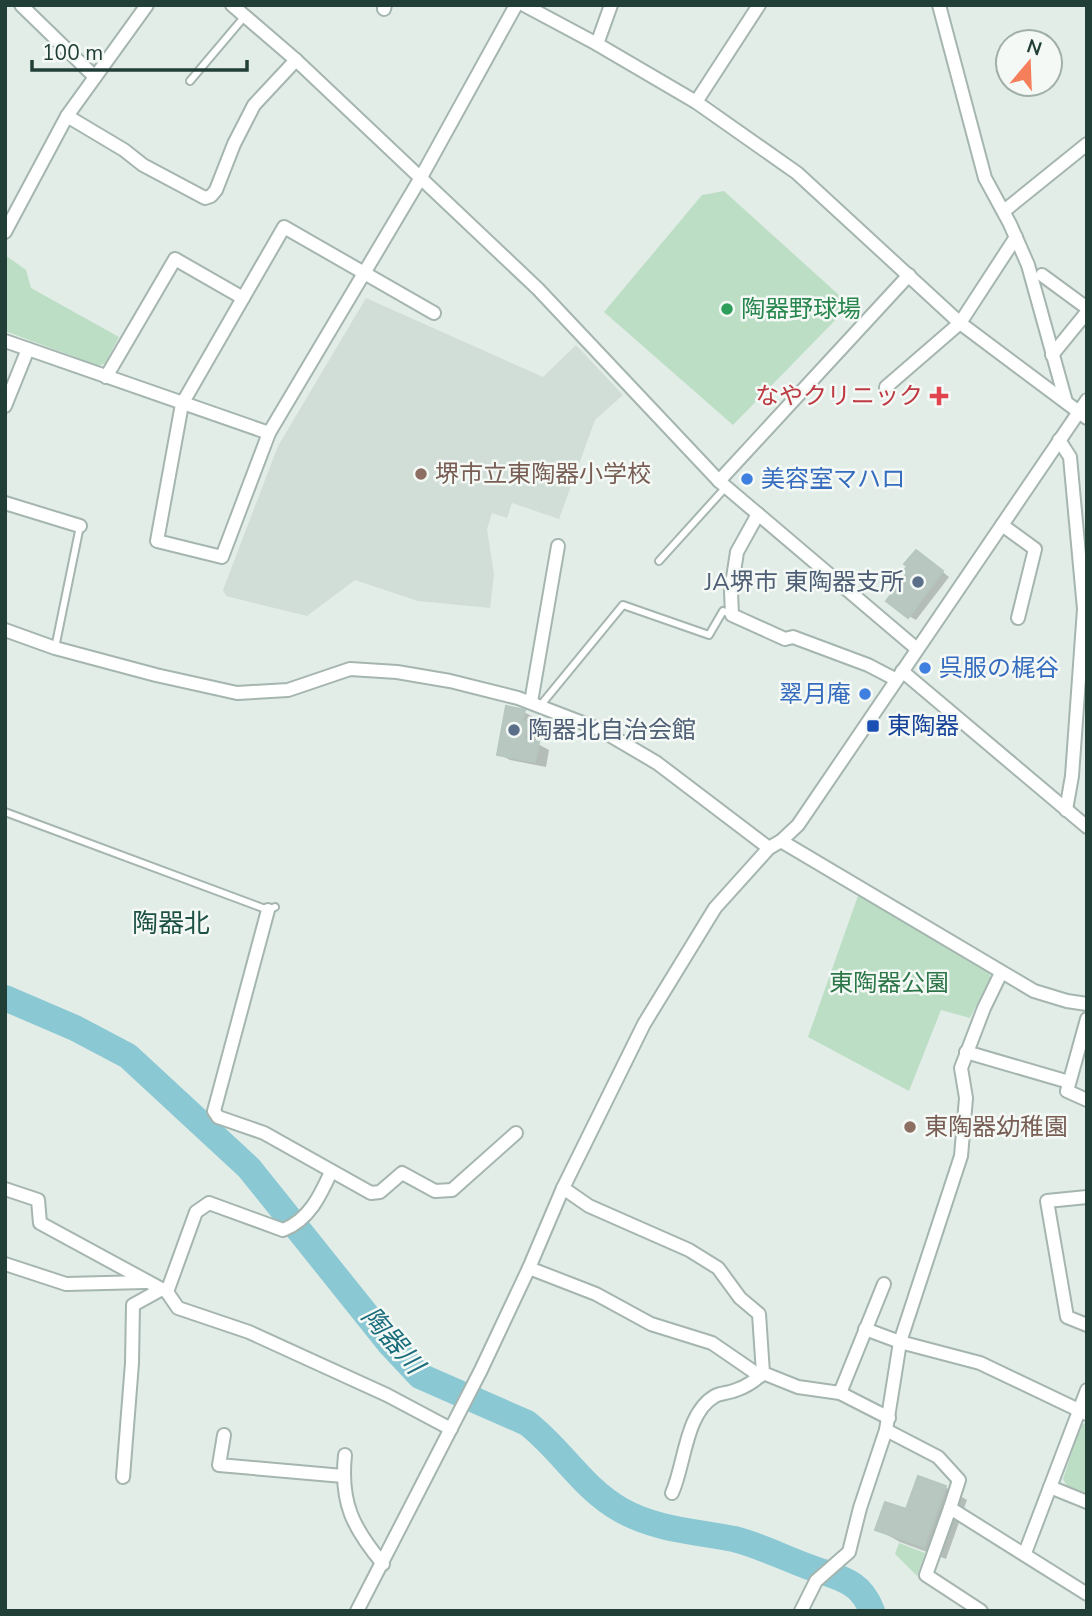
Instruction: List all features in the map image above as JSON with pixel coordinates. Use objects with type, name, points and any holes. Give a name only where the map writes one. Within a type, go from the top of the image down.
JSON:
[{"type":"street","points":[[21,5],[95,77]]},
{"type":"street","points":[[5,232],[67,116],[146,5]]},
{"type":"street","points":[[232,5],[296,60],[538,289],[723,484],[918,649]]},
{"type":"street","points":[[434,313],[365,272],[284,227],[182,404],[158,541],[222,557],[269,433],[365,272],[420,179],[516,5]]},
{"type":"street","points":[[524,5],[696,102],[797,173],[960,323],[1082,415]]},
{"type":"street","points":[[597,44],[611,5]]},
{"type":"street","points":[[696,102],[759,5]]},
{"type":"street","points":[[939,5],[985,178],[1004,211],[1028,265],[1066,402]]},
{"type":"street","points":[[67,116],[124,150],[143,165],[205,198],[216,190],[238,135],[254,105],[296,60]]},
{"type":"street","points":[[1004,211],[1087,144]]},
{"type":"street","points":[[886,387],[960,323],[1016,237]]},
{"type":"street","points":[[106,377],[175,259],[243,298]]},
{"type":"street","points":[[723,484],[909,275]]},
{"type":"street","points":[[1042,275],[1087,310],[1052,355]]},
{"type":"street","points":[[5,341],[269,433]]},
{"type":"street","points":[[5,406],[27,349]]},
{"type":"street","points":[[357,1611],[481,1370],[563,1188],[644,1024],[715,908],[769,848],[798,825],[1059,440],[1082,415],[1087,400]]},
{"type":"street","points":[[1059,440],[1070,457],[1085,609],[1072,776],[1066,810]]},
{"type":"street","points":[[5,503],[80,526]]},
{"type":"street","points":[[758,514],[737,552],[731,591],[733,615],[785,639],[793,637],[899,675],[1087,827]]},
{"type":"street","points":[[1002,525],[1035,549],[1018,618]]},
{"type":"street","points":[[536,704],[558,546]]},
{"type":"street","points":[[5,630],[55,648],[237,693],[288,690],[350,669],[397,672],[450,681],[536,704],[601,730],[657,762],[769,848]]},
{"type":"street","points":[[781,841],[1034,991],[1087,1004]]},
{"type":"street","points":[[271,909],[214,1111],[218,1116],[264,1133],[371,1193],[380,1192],[402,1174],[435,1191],[452,1190],[516,1133]]},
{"type":"street","points":[[803,1610],[820,1578],[849,1552],[860,1508],[888,1424],[900,1342],[961,1156],[966,1098],[961,1068],[1001,973]]},
{"type":"street","points":[[1087,1019],[1067,1091],[1087,1100]]},
{"type":"street","points":[[966,1052],[1069,1082]]},
{"type":"street","points":[[123,1477],[132,1363],[133,1305],[165,1291],[196,1212],[209,1203],[283,1230],[302,1219],[319,1198],[331,1172]]},
{"type":"street","points":[[563,1188],[589,1206],[688,1250],[718,1268],[740,1298],[759,1314],[761,1375]]},
{"type":"street","points":[[5,1189],[38,1200],[40,1223],[165,1291],[178,1308],[248,1332],[387,1395],[451,1429]]},
{"type":"street","points":[[1087,1196],[1047,1201],[1067,1317],[1087,1325]]},
{"type":"street","points":[[5,1264],[66,1284],[149,1282]]},
{"type":"street","points":[[529,1268],[596,1294],[651,1324],[712,1343],[761,1375],[797,1387],[840,1393],[938,1457],[959,1480],[926,1575],[981,1611]]},
{"type":"street","points":[[840,1393],[884,1284]]},
{"type":"street","points":[[865,1329],[900,1342],[980,1363],[1083,1412]]},
{"type":"street","points":[[672,1493],[680,1476],[686,1439],[707,1403],[716,1395],[738,1390],[761,1375]]},
{"type":"street","points":[[1025,1553],[1083,1412],[1087,1390]]},
{"type":"street","points":[[224,1435],[219,1465],[343,1476]]},
{"type":"street","points":[[345,1455],[343,1476],[349,1513],[365,1542],[383,1564]]},
{"type":"street","points":[[1050,1487],[1087,1502]]},
{"type":"street","points":[[950,1508],[1087,1594]]},
{"type":"lane","points":[[190,81],[245,16]]},
{"type":"lane","points":[[659,561],[723,484]]},
{"type":"lane","points":[[55,648],[80,526]]},
{"type":"lane","points":[[536,704],[623,605],[709,635],[723,611],[733,615]]},
{"type":"lane","points":[[5,812],[271,909]]},
{"type":"shaded area","name":"堺市立東陶器小学校","points":[[366,298],[543,377],[576,345],[623,395],[595,420],[559,519],[512,503],[507,518],[492,513],[487,529],[494,575],[490,608],[418,601],[355,580],[307,616],[226,596],[223,590],[278,446]]},
{"type":"green space","name":"陶器野球場","points":[[724,191],[850,305],[733,425],[604,312],[702,195]]},
{"type":"green space","points":[[5,255],[26,270],[31,288],[119,337],[105,363],[99,366],[5,331]]},
{"type":"green space","name":"東陶器公園","points":[[859,893],[990,972],[990,978],[970,1018],[941,1010],[909,1091],[808,1037]]},
{"type":"green space","points":[[1087,1422],[1087,1494],[1067,1486],[1063,1479],[1081,1425]]},
{"type":"green space","points":[[899,1543],[925,1553],[917,1576],[895,1554]]},
{"type":"building","name":"JA堺市 東陶器支所","points":[[916,550],[943,571],[908,618],[886,601],[907,573],[904,571],[907,566],[904,564]]},
{"type":"building","name":"陶器北自治会館","points":[[506,706],[525,710],[522,721],[527,722],[524,739],[539,742],[535,762],[497,755]]},
{"type":"building","points":[[918,1476],[946,1486],[924,1547],[875,1530],[885,1502],[906,1509]]},
{"type":"waterway","name":"陶器川","points":[[5,998],[75,1028],[128,1056],[249,1168],[390,1344],[420,1376],[527,1423],[583,1480],[621,1510],[662,1526],[734,1539],[837,1577],[859,1590],[872,1611]]},
{"type":"place","name":"陶器野球場","points":[[727,309]]},
{"type":"place","name":"なやクリニック","points":[[939,396]]},
{"type":"place","name":"堺市立東陶器小学校","points":[[421,474]]},
{"type":"place","name":"美容室マハロ","points":[[747,479]]},
{"type":"place","name":"JA堺市 東陶器支所","points":[[918,582]]},
{"type":"place","name":"呉服の梶谷","points":[[925,668]]},
{"type":"place","name":"翠月庵","points":[[865,694]]},
{"type":"place","name":"東陶器","points":[[873,726]]},
{"type":"place","name":"陶器北自治会館","points":[[514,730]]},
{"type":"place","name":"東陶器幼稚園","points":[[910,1127]]},
{"type":"district","name":"陶器北","points":[[171,923]]}]
